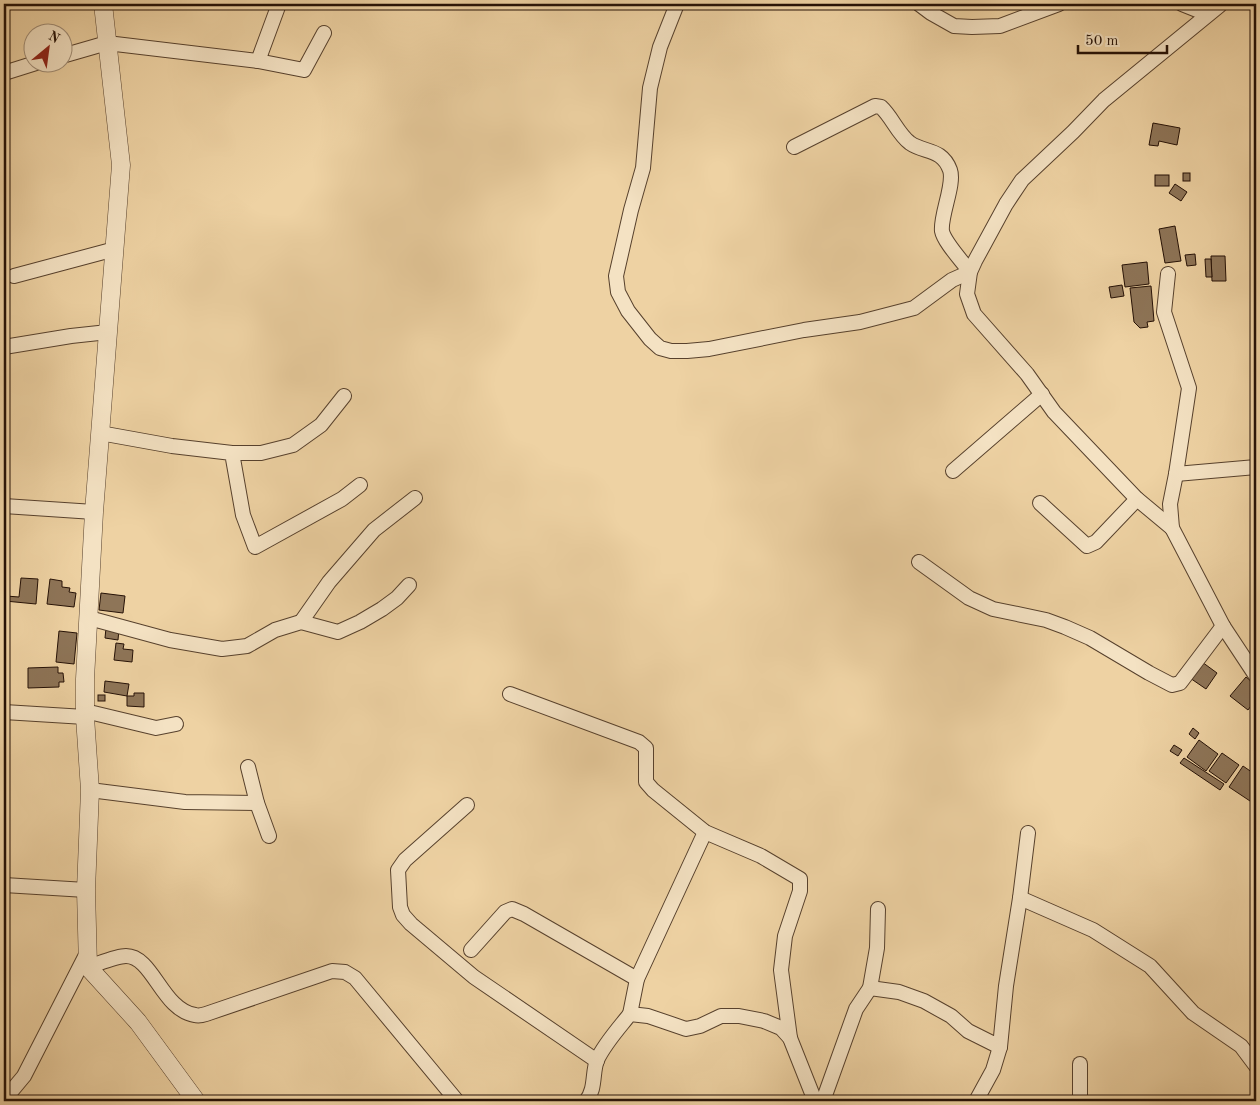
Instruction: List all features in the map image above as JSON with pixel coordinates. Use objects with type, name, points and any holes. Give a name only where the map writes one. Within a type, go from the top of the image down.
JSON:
[{"type":"street","points":[[4,1100],[24,1076],[88,959],[86,890],[90,790],[85,714],[94,512],[120,165],[102,4]]},
{"type":"street","points":[[258,61],[279,4]]},
{"type":"street","points":[[677,4],[660,47],[650,88],[643,168],[616,276],[618,292],[628,311],[650,339],[660,348],[666,350],[687,351],[726,346],[804,330],[860,322],[914,308],[952,280],[970,272]]},
{"type":"street","points":[[919,4],[954,26],[972,27],[1000,26],[1059,4]]},
{"type":"street","points":[[1182,4],[1197,10],[1222,4]]},
{"type":"street","points":[[1172,528],[1137,499],[1054,412],[1027,374],[974,314],[966,294],[970,272],[1006,204],[1022,180],[1104,100],[1222,4]]},
{"type":"street","points":[[72,53],[107,44],[258,61],[304,70],[324,33]]},
{"type":"street","points":[[4,73],[22,68]]},
{"type":"street","points":[[794,147],[875,106],[881,107],[909,142],[917,147],[933,151],[945,161],[951,171],[942,230],[970,272]]},
{"type":"street","points":[[14,276],[115,249]]},
{"type":"street","points":[[1168,274],[1164,312],[1190,388],[1170,504],[1172,528],[1223,626],[1256,676]]},
{"type":"street","points":[[4,347],[108,332]]},
{"type":"street","points":[[953,471],[1042,394]]},
{"type":"street","points":[[100,433],[172,446],[232,453],[261,453],[293,445],[322,425],[344,396]]},
{"type":"street","points":[[232,453],[243,515],[255,547],[342,499],[360,485]]},
{"type":"street","points":[[1176,474],[1256,467]]},
{"type":"street","points":[[301,622],[329,582],[374,530],[415,498]]},
{"type":"street","points":[[1040,503],[1087,546],[1096,542],[1137,499]]},
{"type":"street","points":[[4,506],[94,512]]},
{"type":"street","points":[[919,562],[969,598],[985,606],[1046,620],[1082,634],[1172,685],[1180,683],[1223,626]]},
{"type":"street","points":[[89,618],[170,640],[222,649],[247,646],[275,630],[301,622],[338,632],[382,609],[398,598],[409,585]]},
{"type":"street","points":[[510,694],[639,742],[646,748],[646,782],[653,790],[705,832],[760,856],[800,879],[800,891],[785,936],[781,970],[790,1038],[815,1101]]},
{"type":"street","points":[[4,712],[85,714],[156,728],[176,724]]},
{"type":"street","points":[[248,767],[257,803],[269,836]]},
{"type":"street","points":[[90,790],[185,802],[257,803]]},
{"type":"street","points":[[467,805],[405,860],[398,870],[400,907],[403,915],[411,924],[474,977],[597,1061]]},
{"type":"street","points":[[592,1099],[597,1061],[630,1014],[638,979],[705,832]]},
{"type":"street","points":[[976,1101],[993,1070],[1000,1047],[1006,986],[1028,834]]},
{"type":"street","points":[[4,885],[86,890]]},
{"type":"street","points":[[1020,898],[1093,930],[1150,966],[1192,1013],[1241,1046],[1256,1066]]},
{"type":"street","points":[[471,950],[505,912],[512,909],[638,979]]},
{"type":"street","points":[[823,1101],[856,1010],[870,988],[876,948],[878,909]]},
{"type":"street","points":[[88,959],[126,956],[134,958],[143,963],[167,997],[179,1008],[194,1015],[206,1014],[332,971],[344,972],[355,978],[457,1101]]},
{"type":"street","points":[[88,959],[138,1022],[196,1101]]},
{"type":"street","points":[[870,988],[899,992],[924,1001],[951,1016],[968,1031],[1000,1047]]},
{"type":"street","points":[[630,1014],[648,1016],[686,1029],[700,1026],[721,1016],[740,1016],[764,1021],[781,1028],[790,1038]]},
{"type":"street","points":[[1080,1064],[1080,1101]]},
{"type":"building","points":[[1153,123],[1180,128],[1177,145],[1159,141],[1158,146],[1149,145]]},
{"type":"building","points":[[1183,173],[1190,173],[1190,181],[1183,181]]},
{"type":"building","points":[[1155,175],[1169,175],[1169,186],[1155,186]]},
{"type":"building","points":[[1175,184],[1187,192],[1181,201],[1169,193]]},
{"type":"building","points":[[1175,226],[1181,261],[1165,263],[1159,229]]},
{"type":"building","points":[[1195,254],[1196,265],[1187,266],[1185,255]]},
{"type":"building","points":[[1211,256],[1225,256],[1226,281],[1212,281]]},
{"type":"building","points":[[1205,259],[1211,259],[1212,277],[1206,277]]},
{"type":"building","points":[[1147,262],[1149,284],[1125,287],[1122,265]]},
{"type":"building","points":[[1122,285],[1124,296],[1111,298],[1109,287]]},
{"type":"building","points":[[1151,286],[1154,321],[1147,322],[1148,327],[1140,328],[1134,322],[1130,288]]},
{"type":"building","points":[[21,578],[38,579],[36,604],[5,601],[6,596],[19,597]]},
{"type":"building","points":[[50,579],[62,581],[62,587],[70,588],[69,592],[76,593],[74,607],[47,604]]},
{"type":"building","points":[[101,593],[125,596],[123,613],[99,610]]},
{"type":"building","points":[[106,628],[119,629],[118,640],[105,638]]},
{"type":"building","points":[[59,631],[77,633],[74,664],[56,662]]},
{"type":"building","points":[[116,643],[124,644],[123,649],[133,650],[132,662],[114,660]]},
{"type":"building","points":[[1202,662],[1217,673],[1206,689],[1190,678]]},
{"type":"building","points":[[58,667],[58,673],[63,673],[64,682],[59,682],[59,687],[28,688],[28,668]]},
{"type":"building","points":[[1246,677],[1256,685],[1256,699],[1248,710],[1230,696]]},
{"type":"building","points":[[105,681],[129,684],[127,696],[104,692]]},
{"type":"building","points":[[134,693],[144,693],[144,707],[127,706],[127,696],[134,696]]},
{"type":"building","points":[[98,695],[105,695],[105,701],[98,701]]},
{"type":"building","points":[[1193,728],[1199,733],[1195,739],[1189,734]]},
{"type":"building","points":[[1199,740],[1218,754],[1206,771],[1187,757]]},
{"type":"building","points":[[1174,745],[1182,750],[1178,756],[1170,751]]},
{"type":"building","points":[[1222,753],[1239,765],[1226,783],[1209,771]]},
{"type":"building","points":[[1184,758],[1224,784],[1220,790],[1180,763]]},
{"type":"building","points":[[1243,766],[1256,775],[1256,805],[1229,787]]}]
